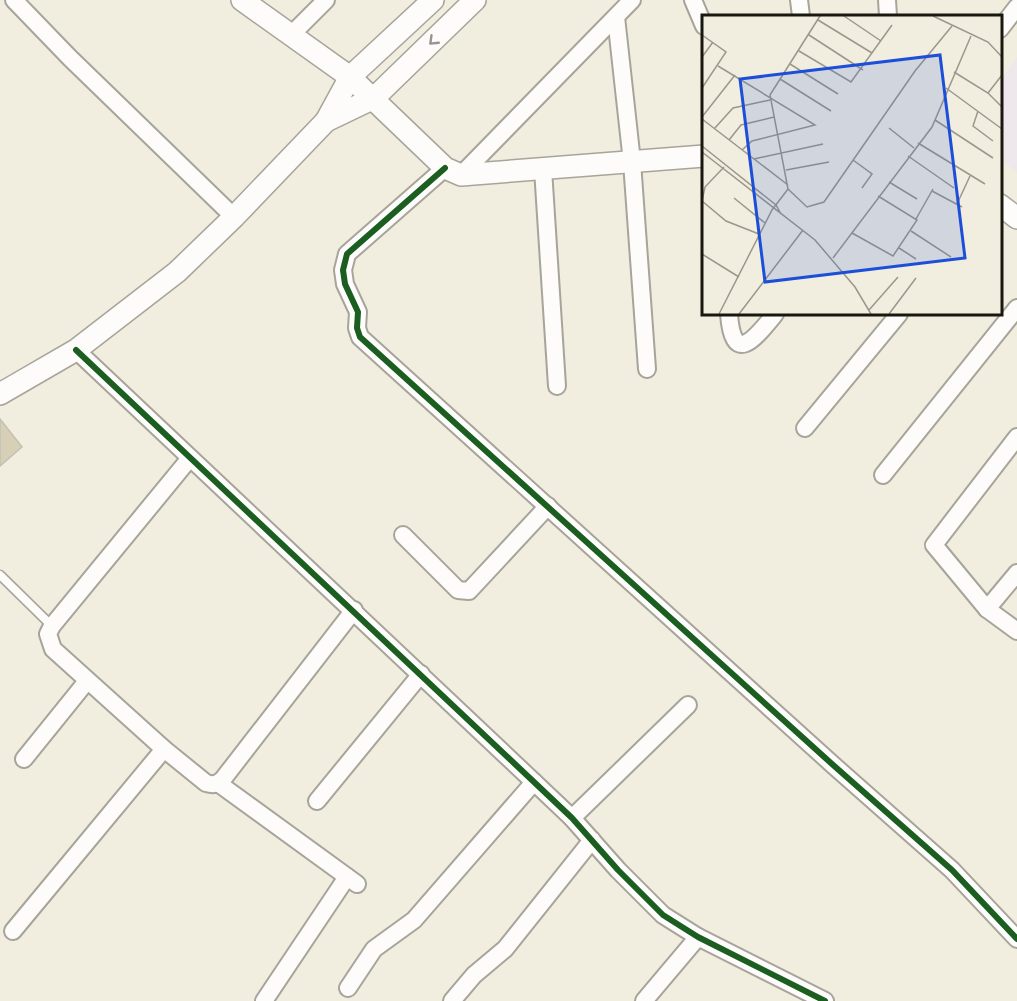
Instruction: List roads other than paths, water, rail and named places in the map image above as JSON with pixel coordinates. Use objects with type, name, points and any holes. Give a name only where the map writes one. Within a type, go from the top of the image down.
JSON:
[{"type":"street","points":[[14,0],[70,58],[234,217]]},
{"type":"street","points":[[242,0],[350,77],[453,172],[543,169],[702,156]]},
{"type":"street","points":[[291,34],[326,0]]},
{"type":"street","points":[[0,394],[76,350],[177,272],[234,217],[326,121],[350,77],[433,0]]},
{"type":"street","points":[[326,121],[374,98],[475,0]]},
{"type":"street","points":[[632,0],[453,172],[347,254],[343,270],[345,284],[357,312],[357,328],[360,337],[365,344],[952,870],[1017,939]]},
{"type":"street","points":[[693,0],[702,21]]},
{"type":"street","points":[[799,0],[801,15]]},
{"type":"street","points":[[887,0],[888,15]]},
{"type":"street","points":[[1002,26],[1017,7]]},
{"type":"street","points":[[616,17],[632,162],[647,369]]},
{"type":"street","points":[[543,169],[557,386]]},
{"type":"street","points":[[1002,207],[1017,218]]},
{"type":"street","points":[[884,475],[1017,308]]},
{"type":"street","points":[[729,315],[730,332],[734,340],[739,343],[752,341],[774,315]]},
{"type":"street","points":[[805,428],[898,315]]},
{"type":"street","points":[[76,350],[572,818],[618,870],[663,915],[698,937],[825,1001]]},
{"type":"street","points":[[1017,437],[934,545],[987,609],[1017,632]]},
{"type":"street","points":[[190,458],[52,626],[48,634],[53,649],[87,681],[164,749],[206,783],[212,785],[218,783],[354,610]]},
{"type":"street","points":[[403,535],[458,590],[469,591],[548,506]]},
{"type":"street","points":[[987,609],[1017,573]]},
{"type":"street","points":[[317,801],[421,674]]},
{"type":"street","points":[[24,759],[87,681]]},
{"type":"street","points":[[572,818],[688,705]]},
{"type":"street","points":[[13,931],[164,749]]},
{"type":"street","points":[[348,988],[374,949],[414,920],[534,782]]},
{"type":"street","points":[[218,783],[352,881],[272,998]]},
{"type":"street","points":[[452,1001],[474,975],[504,949],[592,840]]},
{"type":"street","points":[[644,1001],[698,937]]},
{"type":"lane","points":[[0,575],[52,626]]}]
